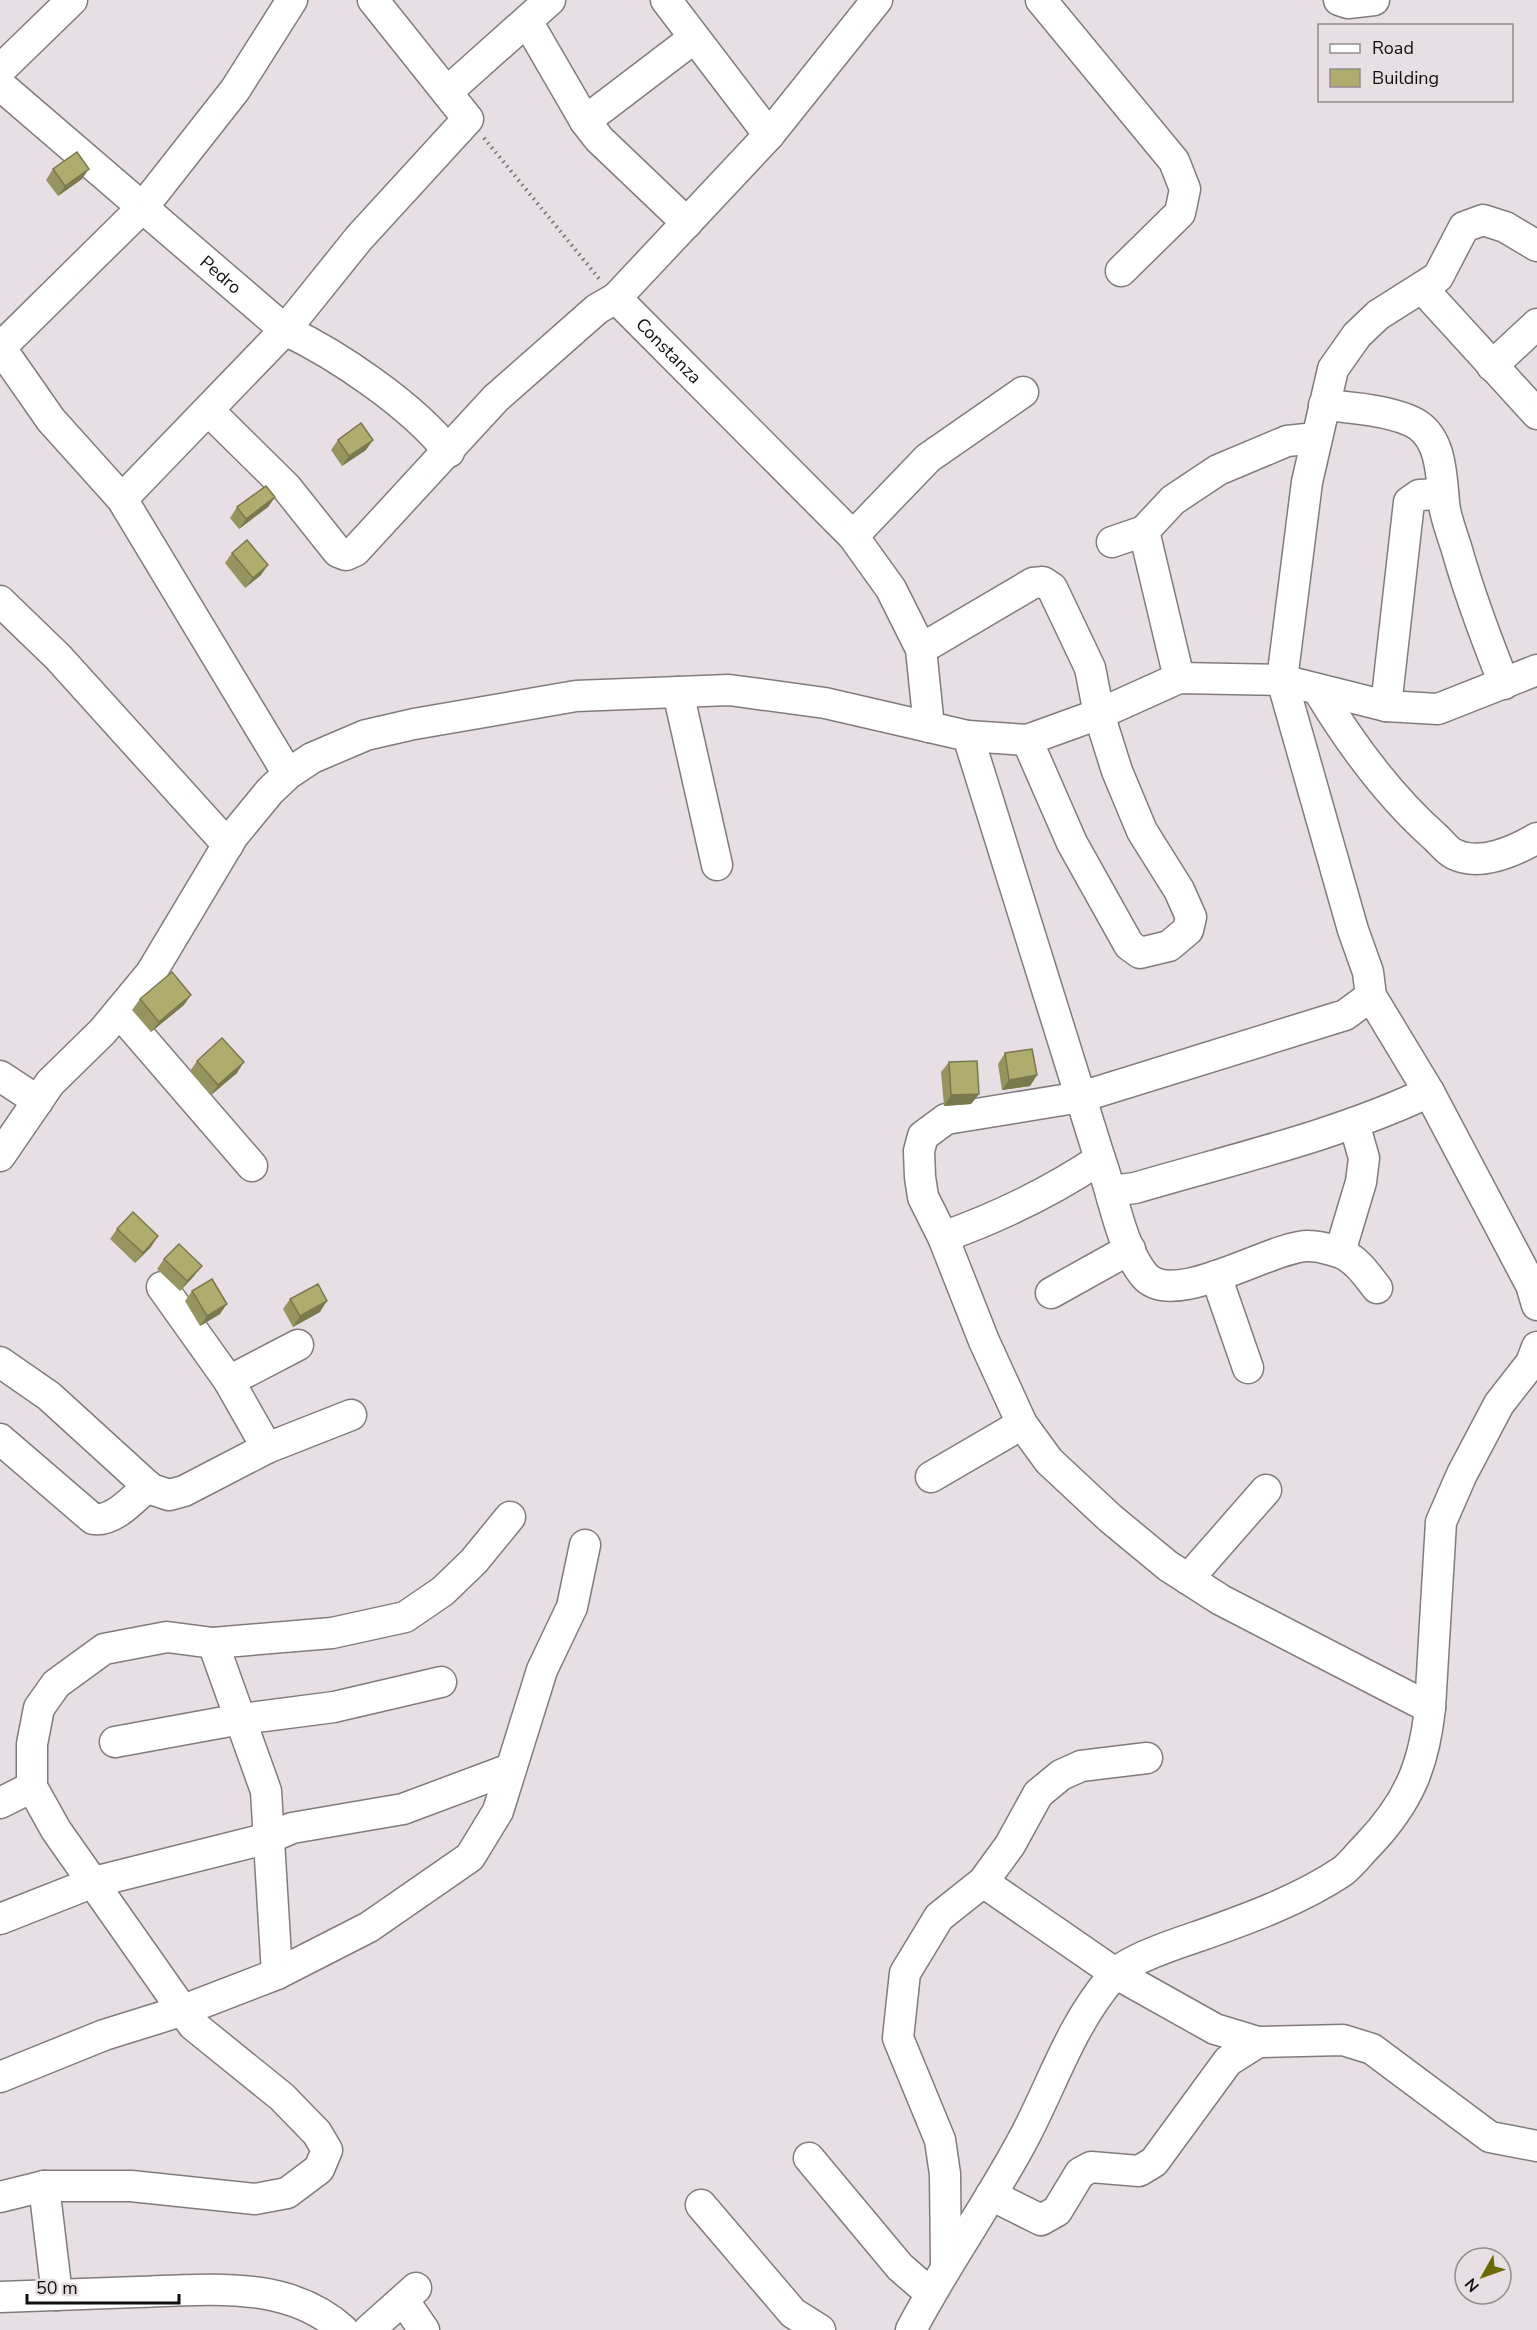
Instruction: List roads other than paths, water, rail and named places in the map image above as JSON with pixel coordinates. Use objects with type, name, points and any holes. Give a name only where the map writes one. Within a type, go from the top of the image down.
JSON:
[{"type":"street","points":[[0,70],[72,0]]},
{"type":"street","points":[[288,774],[122,499],[51,420],[0,347],[143,207],[235,90],[292,0]]},
{"type":"street","points":[[122,499],[285,330],[359,238],[468,119],[373,0]]},
{"type":"street","points":[[447,92],[550,0]]},
{"type":"street","points":[[666,0],[769,135]]},
{"type":"street","points":[[1041,0],[1174,160],[1185,189],[1180,213],[1121,271]]},
{"type":"street","points":[[1339,0],[1348,3],[1374,0]]},
{"type":"street","points":[[209,411],[287,488],[338,552],[346,555],[355,551],[449,452],[496,398],[597,309],[616,298],[687,223],[769,135],[863,6]]},
{"type":"street","points":[[527,21],[585,121],[599,139],[687,223]]},
{"type":"street","points":[[585,121],[694,39]]},
{"type":"street","name":"Pedro","points":[[0,85],[285,330],[334,356],[373,383],[437,436],[449,452]]},
{"type":"street","points":[[1537,246],[1505,227],[1483,220],[1464,227],[1438,277],[1378,315],[1357,335],[1333,369],[1307,482],[1282,680],[1353,930],[1368,972],[1371,996],[1429,1092],[1531,1285],[1537,1305]]},
{"type":"street","points":[[1422,288],[1537,414]]},
{"type":"street","name":"Constanza","points":[[616,298],[853,536],[891,589],[921,649],[929,727]]},
{"type":"street","points":[[1492,366],[1537,324]]},
{"type":"street","points":[[853,536],[927,458],[1023,392]]},
{"type":"street","points":[[1324,405],[1352,407],[1402,418],[1418,425],[1432,441],[1440,465],[1446,512],[1466,585],[1503,684]]},
{"type":"street","points":[[1112,542],[1144,531],[1173,500],[1218,471],[1287,441],[1316,438]]},
{"type":"street","points":[[1386,706],[1409,502],[1419,495],[1443,494]]},
{"type":"street","points":[[1144,531],[1179,678]]},
{"type":"street","points":[[921,649],[1033,584],[1043,582],[1052,588],[1090,668],[1099,714],[1117,771],[1142,831],[1179,890],[1191,916],[1188,930],[1169,946],[1140,953],[1129,945],[1072,843],[1027,740]]},
{"type":"street","points":[[0,601],[58,657],[228,845]]},
{"type":"street","points":[[0,1156],[50,1083],[119,1012],[151,973],[228,845],[270,791],[288,774],[312,758],[366,735],[414,724],[576,696],[729,690],[825,703],[968,736],[1027,740],[1099,714],[1179,678],[1282,680],[1386,706],[1438,709],[1536,671]]},
{"type":"street","points":[[1318,690],[1346,736],[1382,781],[1422,825],[1455,854],[1484,858],[1519,849],[1537,838]]},
{"type":"street","points":[[678,692],[717,865]]},
{"type":"street","points":[[968,736],[1100,1160],[1130,1249],[1144,1275],[1153,1283],[1166,1287],[1216,1276],[1272,1255],[1309,1246],[1340,1252],[1357,1263],[1377,1288]]},
{"type":"street","points":[[1371,996],[1345,1015],[1081,1097],[946,1119],[923,1136],[919,1151],[923,1197],[943,1238],[984,1341],[1022,1424],[1048,1461],[1110,1518],[1168,1566],[1188,1579],[1221,1600],[1430,1708]]},
{"type":"street","points":[[119,1012],[252,1166]]},
{"type":"street","points":[[0,1076],[38,1101]]},
{"type":"street","points":[[1111,1191],[1136,1188],[1354,1123],[1391,1110],[1429,1092]]},
{"type":"street","points":[[1340,1252],[1361,1182],[1364,1158],[1354,1123]]},
{"type":"street","points":[[943,1238],[1034,1199],[1100,1160]]},
{"type":"street","points":[[1051,1293],[1130,1249]]},
{"type":"street","points":[[1216,1276],[1248,1368]]},
{"type":"street","points":[[162,1287],[229,1381],[267,1448]]},
{"type":"street","points":[[229,1381],[298,1345]]},
{"type":"street","points":[[911,2330],[946,2265],[1026,2134],[1079,2020],[1115,1973],[1163,1949],[1230,1925],[1313,1890],[1345,1869],[1378,1834],[1407,1794],[1426,1744],[1441,1522],[1499,1404],[1531,1363],[1537,1347]]},
{"type":"street","points":[[0,1362],[49,1396],[148,1486],[169,1496],[184,1491],[267,1448],[351,1415]]},
{"type":"street","points":[[931,1477],[1022,1424]]},
{"type":"street","points":[[0,1439],[93,1518],[101,1520],[119,1511],[148,1486]]},
{"type":"street","points":[[1188,1579],[1266,1490]]},
{"type":"street","points":[[0,2197],[44,2186],[131,2186],[255,2199],[287,2193],[319,2169],[327,2150],[317,2133],[282,2097],[193,2025],[181,2011],[56,1830],[32,1787],[32,1744],[39,1708],[56,1684],[104,1649],[167,1637],[213,1643],[332,1633],[405,1617],[443,1591],[474,1562],[510,1516]]},
{"type":"street","points":[[0,2077],[104,2035],[181,2011],[277,1974],[369,1927],[470,1857],[498,1811],[542,1670],[572,1608],[585,1545]]},
{"type":"street","points":[[213,1643],[267,1791],[277,1974]]},
{"type":"street","points":[[115,1742],[241,1719],[334,1707],[441,1682]]},
{"type":"street","points":[[946,2265],[945,2174],[940,2140],[898,2038],[905,1973],[939,1917],[983,1882],[1010,1845],[1038,1794],[1061,1776],[1081,1766],[1147,1758]]},
{"type":"street","points":[[0,1919],[94,1882],[269,1838],[292,1828],[403,1809],[510,1769]]},
{"type":"street","points":[[0,1803],[32,1787]]},
{"type":"street","points":[[983,1882],[1115,1973],[1215,2029],[1258,2042],[1344,2040],[1372,2049],[1490,2137],[1537,2146]]},
{"type":"street","points":[[991,2194],[1041,2220],[1057,2211],[1080,2174],[1091,2168],[1139,2171],[1154,2162],[1228,2061],[1258,2042]]},
{"type":"street","points":[[809,2158],[900,2267],[930,2293]]},
{"type":"street","points":[[44,2186],[57,2295]]},
{"type":"street","points":[[701,2205],[793,2313],[820,2330]]},
{"type":"street","points":[[0,2297],[196,2288],[250,2291],[302,2303],[328,2316],[343,2330]]},
{"type":"street","points":[[369,2330],[410,2295],[424,2330]]}]
